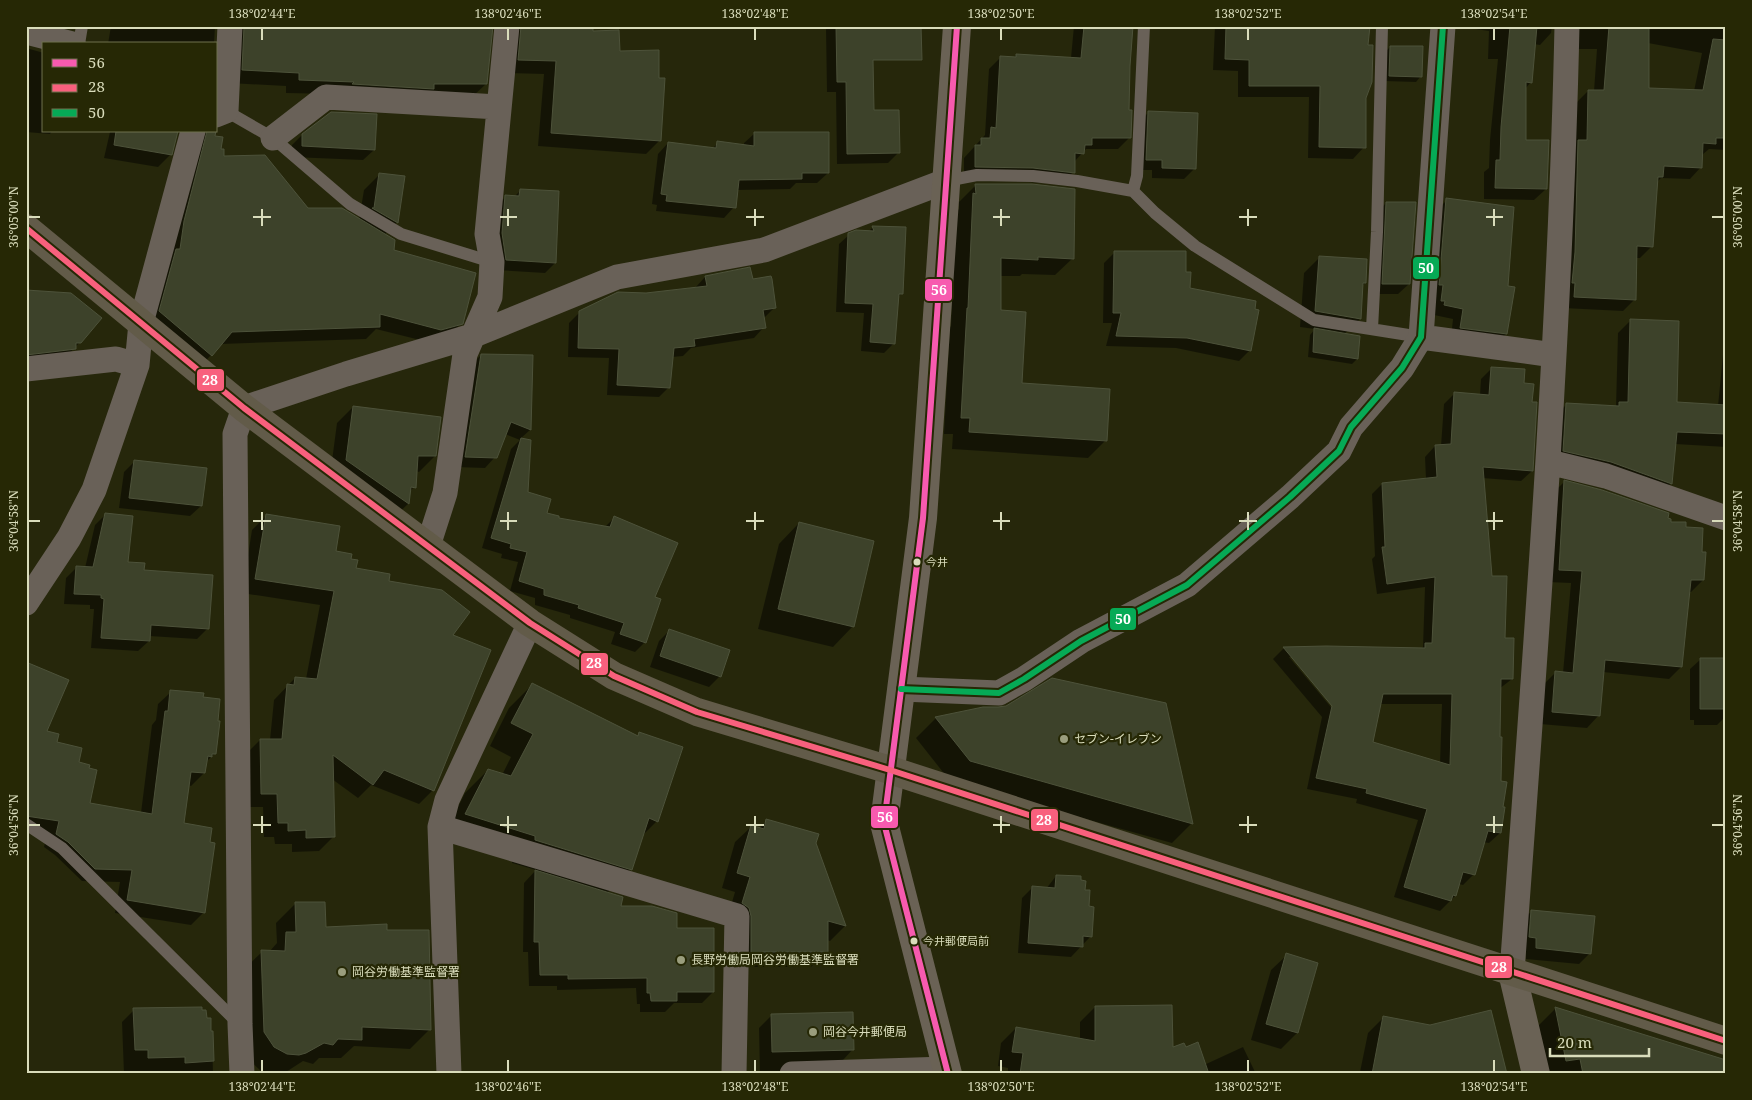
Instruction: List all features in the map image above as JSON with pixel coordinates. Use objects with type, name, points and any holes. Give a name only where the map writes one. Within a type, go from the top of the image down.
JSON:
[{"type":"highway","points":[[26,228],[244,408],[530,622],[614,676],[697,712],[890,770],[1726,1041]]},
{"type":"street","points":[[219,111],[230,26]]},
{"type":"street","points":[[428,546],[445,493],[465,354],[490,297],[492,262],[487,234],[507,26]]},
{"type":"street","points":[[792,1074],[947,1071],[884,823],[923,518],[957,26]]},
{"type":"street","points":[[901,689],[999,693],[1024,679],[1081,641],[1187,585],[1290,497],[1340,451],[1351,427],[1402,368],[1421,337],[1443,26]]},
{"type":"street","points":[[1536,1074],[1512,972],[1549,462],[1567,26]]},
{"type":"street","points":[[26,32],[65,42]]},
{"type":"street","points":[[273,138],[326,97],[498,107]]},
{"type":"street","points":[[26,603],[69,538],[94,490],[138,364],[140,323],[193,132]]},
{"type":"street","points":[[242,1074],[235,434],[244,408],[346,374],[472,336],[617,276],[764,250],[946,181]]},
{"type":"street","points":[[1421,337],[1554,355]]},
{"type":"street","points":[[26,369],[116,359],[138,364]]},
{"type":"street","points":[[1549,462],[1606,476],[1726,518]]},
{"type":"street","points":[[449,1074],[440,827],[447,800],[530,622]]},
{"type":"street","points":[[440,827],[737,916],[734,1074]]},
{"type":"lane","points":[[79,42],[82,26]]},
{"type":"lane","points":[[1133,191],[1137,176],[1144,26]]},
{"type":"lane","points":[[1372,329],[1377,232],[1382,26]]},
{"type":"lane","points":[[219,111],[273,138],[350,204],[402,234],[492,262]]},
{"type":"lane","points":[[946,181],[977,175],[1033,176],[1077,181],[1133,191],[1155,213],[1195,246],[1314,320],[1421,337]]},
{"type":"lane","points":[[26,824],[62,848],[240,1024]]},
{"type":"building","points":[[244,26],[493,26],[487,84],[434,84],[434,89],[352,84],[354,82],[299,80],[299,73],[242,70]]},
{"type":"building","points":[[521,26],[593,26],[593,31],[619,30],[620,51],[659,50],[659,78],[665,78],[661,141],[551,133],[556,61],[518,60]]},
{"type":"building","points":[[836,26],[921,26],[922,60],[873,60],[874,110],[899,110],[900,153],[847,154],[846,82],[837,82]]},
{"type":"building","points":[[1084,26],[1133,26],[1129,110],[1132,110],[1131,138],[1092,138],[1092,145],[1085,145],[1084,154],[1075,153],[1075,173],[1033,168],[975,167],[975,145],[981,145],[981,138],[990,138],[991,127],[996,128],[1000,56],[1016,57],[1016,54],[1081,58]]},
{"type":"building","points":[[1226,26],[1370,26],[1368,45],[1373,45],[1372,82],[1366,98],[1366,148],[1319,147],[1320,86],[1249,86],[1249,60],[1225,59]]},
{"type":"building","points":[[1510,26],[1537,26],[1532,83],[1526,82],[1526,140],[1549,140],[1547,189],[1495,188],[1496,160],[1500,160]]},
{"type":"building","points":[[1609,26],[1649,26],[1649,88],[1703,90],[1713,39],[1726,40],[1726,138],[1716,138],[1716,144],[1703,143],[1702,168],[1664,166],[1663,177],[1658,177],[1653,247],[1637,246],[1636,300],[1574,297],[1575,283],[1572,283],[1575,252],[1578,140],[1587,140],[1588,90],[1604,90]]},
{"type":"building","points":[[1390,46],[1423,46],[1422,77],[1389,76]]},
{"type":"building","points":[[1148,111],[1198,113],[1196,169],[1162,168],[1162,160],[1146,160]]},
{"type":"building","points":[[331,112],[377,114],[375,150],[302,146],[302,134]]},
{"type":"building","points":[[116,132],[178,132],[172,155],[114,145]]},
{"type":"building","points":[[207,132],[216,132],[215,136],[223,137],[221,149],[224,149],[224,156],[265,155],[308,208],[342,208],[395,240],[394,250],[476,273],[463,324],[441,330],[380,314],[380,327],[232,332],[212,356],[159,311],[176,249],[180,249],[184,221]]},
{"type":"building","points":[[754,132],[829,132],[829,173],[802,173],[802,179],[739,180],[736,208],[666,201],[667,195],[661,194],[668,142],[716,148],[717,141],[754,146]]},
{"type":"building","points":[[379,173],[405,176],[398,223],[372,208],[374,208]]},
{"type":"building","points":[[975,184],[1032,184],[1075,189],[1074,259],[1038,257],[1038,260],[1001,258],[1001,310],[1026,312],[1022,383],[1110,389],[1107,441],[969,432],[970,418],[961,418],[973,193],[976,194]]},
{"type":"building","points":[[520,189],[559,191],[556,263],[506,260],[502,233],[505,195],[519,196]]},
{"type":"building","points":[[1446,198],[1514,207],[1508,286],[1515,287],[1507,334],[1460,328],[1463,309],[1444,305],[1445,301],[1441,301],[1443,285],[1439,285]]},
{"type":"building","points":[[1386,202],[1416,202],[1410,284],[1382,284]]},
{"type":"building","points":[[872,226],[906,227],[903,294],[899,294],[895,344],[870,342],[873,304],[845,303],[848,233],[856,230],[874,231]]},
{"type":"building","points":[[1114,251],[1186,251],[1186,272],[1191,272],[1190,288],[1256,301],[1255,309],[1259,310],[1251,351],[1187,338],[1116,336],[1121,313],[1113,313]]},
{"type":"building","points":[[1319,256],[1367,259],[1366,283],[1363,283],[1361,319],[1315,311]]},
{"type":"building","points":[[750,267],[753,279],[771,276],[772,279],[776,308],[763,310],[766,328],[694,339],[695,346],[674,348],[670,388],[617,385],[619,349],[578,348],[579,311],[618,292],[646,293],[707,286],[705,276]]},
{"type":"building","points":[[26,290],[71,293],[102,318],[81,343],[76,343],[76,349],[26,355]]},
{"type":"building","points":[[1630,319],[1679,321],[1677,402],[1726,405],[1726,434],[1677,432],[1672,484],[1611,462],[1563,451],[1566,403],[1619,406],[1619,402],[1628,402]]},
{"type":"building","points":[[1314,328],[1360,336],[1358,359],[1313,352]]},
{"type":"building","points":[[481,354],[533,355],[531,430],[511,422],[497,458],[465,457]]},
{"type":"building","points":[[1491,367],[1525,369],[1524,383],[1534,384],[1532,402],[1537,402],[1533,471],[1483,467],[1492,576],[1507,576],[1505,638],[1514,638],[1513,679],[1501,679],[1501,781],[1507,782],[1501,833],[1488,831],[1475,875],[1463,872],[1456,896],[1453,895],[1451,901],[1404,887],[1427,809],[1366,793],[1367,789],[1316,778],[1332,706],[1283,647],[1425,648],[1425,643],[1432,643],[1435,577],[1387,584],[1382,547],[1385,547],[1382,483],[1437,477],[1435,445],[1451,444],[1454,392],[1489,395]],"holes":[[[1383,694],[1452,694],[1450,765],[1373,742]]]},
{"type":"building","points":[[353,406],[441,417],[436,456],[418,456],[416,488],[411,487],[409,504],[346,460]]},
{"type":"building","points":[[521,438],[531,440],[528,492],[551,499],[547,513],[559,516],[559,518],[610,527],[614,516],[678,543],[655,597],[661,599],[646,643],[620,634],[624,623],[578,608],[579,605],[544,595],[544,589],[519,581],[527,552],[510,548],[511,544],[491,538]]},
{"type":"building","points":[[134,460],[207,468],[202,506],[129,498]]},
{"type":"building","points":[[1564,480],[1602,490],[1669,513],[1668,518],[1671,519],[1671,522],[1686,522],[1686,527],[1703,528],[1702,552],[1706,552],[1704,580],[1691,580],[1682,667],[1605,660],[1600,716],[1552,712],[1555,671],[1573,673],[1582,571],[1559,570]]},
{"type":"building","points":[[105,513],[133,516],[128,562],[145,563],[144,570],[213,575],[209,629],[151,625],[150,641],[101,638],[104,599],[101,598],[101,595],[74,594],[76,566],[93,567]]},
{"type":"building","points":[[266,514],[340,526],[336,551],[352,554],[351,559],[358,560],[356,568],[390,574],[389,581],[442,590],[470,612],[453,635],[491,650],[434,791],[384,770],[373,785],[333,755],[335,837],[306,838],[306,830],[288,831],[288,823],[278,823],[277,794],[261,794],[260,739],[282,739],[287,684],[294,685],[295,677],[317,679],[334,591],[255,579]]},
{"type":"building","points":[[799,522],[874,541],[854,627],[778,609]]},
{"type":"building","points":[[669,629],[730,650],[721,677],[660,656]]},
{"type":"building","points":[[1700,658],[1726,658],[1726,709],[1700,709]]},
{"type":"building","points":[[26,662],[69,680],[47,731],[59,734],[57,742],[82,748],[79,762],[90,765],[89,768],[97,770],[90,803],[152,814],[165,711],[168,711],[170,690],[204,693],[203,697],[220,699],[218,721],[220,721],[216,754],[212,754],[212,757],[208,756],[205,773],[191,772],[184,823],[212,828],[210,842],[215,843],[205,913],[127,900],[132,870],[95,869],[68,842],[56,834],[59,821],[26,816]]},
{"type":"building","name":"セブン-イレブン","points":[[1052,678],[1166,703],[1193,824],[970,761],[935,717],[983,707],[1006,706]]},
{"type":"building","points":[[532,683],[638,736],[639,732],[683,747],[658,822],[649,818],[632,870],[535,840],[535,836],[465,814],[488,769],[511,776],[533,734],[511,723]]},
{"type":"building","points":[[766,819],[819,834],[816,843],[846,926],[828,921],[828,952],[751,952],[751,916],[749,908],[742,903],[750,877],[737,873],[751,825],[764,829]]},
{"type":"building","points":[[535,870],[623,897],[621,906],[652,906],[677,913],[677,928],[714,928],[714,992],[677,992],[677,1001],[651,1001],[650,993],[647,993],[647,978],[568,979],[568,975],[540,975],[539,942],[534,942]]},
{"type":"building","points":[[1056,875],[1081,876],[1081,880],[1086,881],[1085,890],[1090,890],[1089,906],[1094,907],[1092,937],[1083,936],[1083,947],[1028,943],[1032,886],[1055,888]]},
{"type":"building","name":"岡谷労働基準監督署","points":[[295,902],[325,902],[326,927],[387,924],[387,930],[429,930],[431,1030],[362,1027],[362,1040],[338,1039],[333,1045],[324,1043],[299,1055],[287,1054],[274,1047],[264,1032],[261,950],[285,951],[286,932],[296,932]]},
{"type":"building","points":[[1531,910],[1595,916],[1591,954],[1536,948],[1536,938],[1529,937]]},
{"type":"building","points":[[1286,953],[1318,963],[1298,1033],[1266,1024]]},
{"type":"building","points":[[1172,1005],[1173,1047],[1184,1043],[1186,1047],[1198,1042],[1209,1074],[1020,1074],[1023,1053],[1012,1052],[1016,1027],[1095,1041],[1095,1006]]},
{"type":"building","points":[[202,1007],[202,1010],[206,1010],[207,1018],[211,1018],[214,1061],[185,1063],[185,1057],[148,1058],[148,1050],[135,1050],[133,1008]]},
{"type":"building","points":[[1555,1007],[1726,1060],[1726,1074],[1583,1074],[1580,1059],[1566,1061]]},
{"type":"building","points":[[1491,1010],[1507,1074],[1372,1074],[1383,1016],[1430,1025]]},
{"type":"building","name":"岡谷今井郵便局","points":[[853,1012],[854,1050],[772,1052],[771,1014]]},
{"type":"transit line","name":"56","points":[[948,1074],[884,823],[923,518],[957,26]]},
{"type":"transit line","name":"50","points":[[901,689],[999,693],[1024,679],[1081,641],[1187,585],[1290,497],[1339,451],[1351,427],[1402,368],[1421,337],[1443,26]]},
{"type":"transit line","name":"28","points":[[26,228],[244,408],[530,623],[614,676],[697,712],[890,770],[1726,1041]]},
{"type":"place","name":"今井","points":[[917,562]]},
{"type":"place","name":"セブン-イレブン","points":[[1064,739]]},
{"type":"place","name":"今井郵便局前","points":[[914,941]]},
{"type":"place","name":"長野労働局岡谷労働基準監督署","points":[[681,960]]},
{"type":"place","name":"岡谷労働基準監督署","points":[[342,972]]},
{"type":"place","name":"岡谷今井郵便局","points":[[813,1032]]}]
